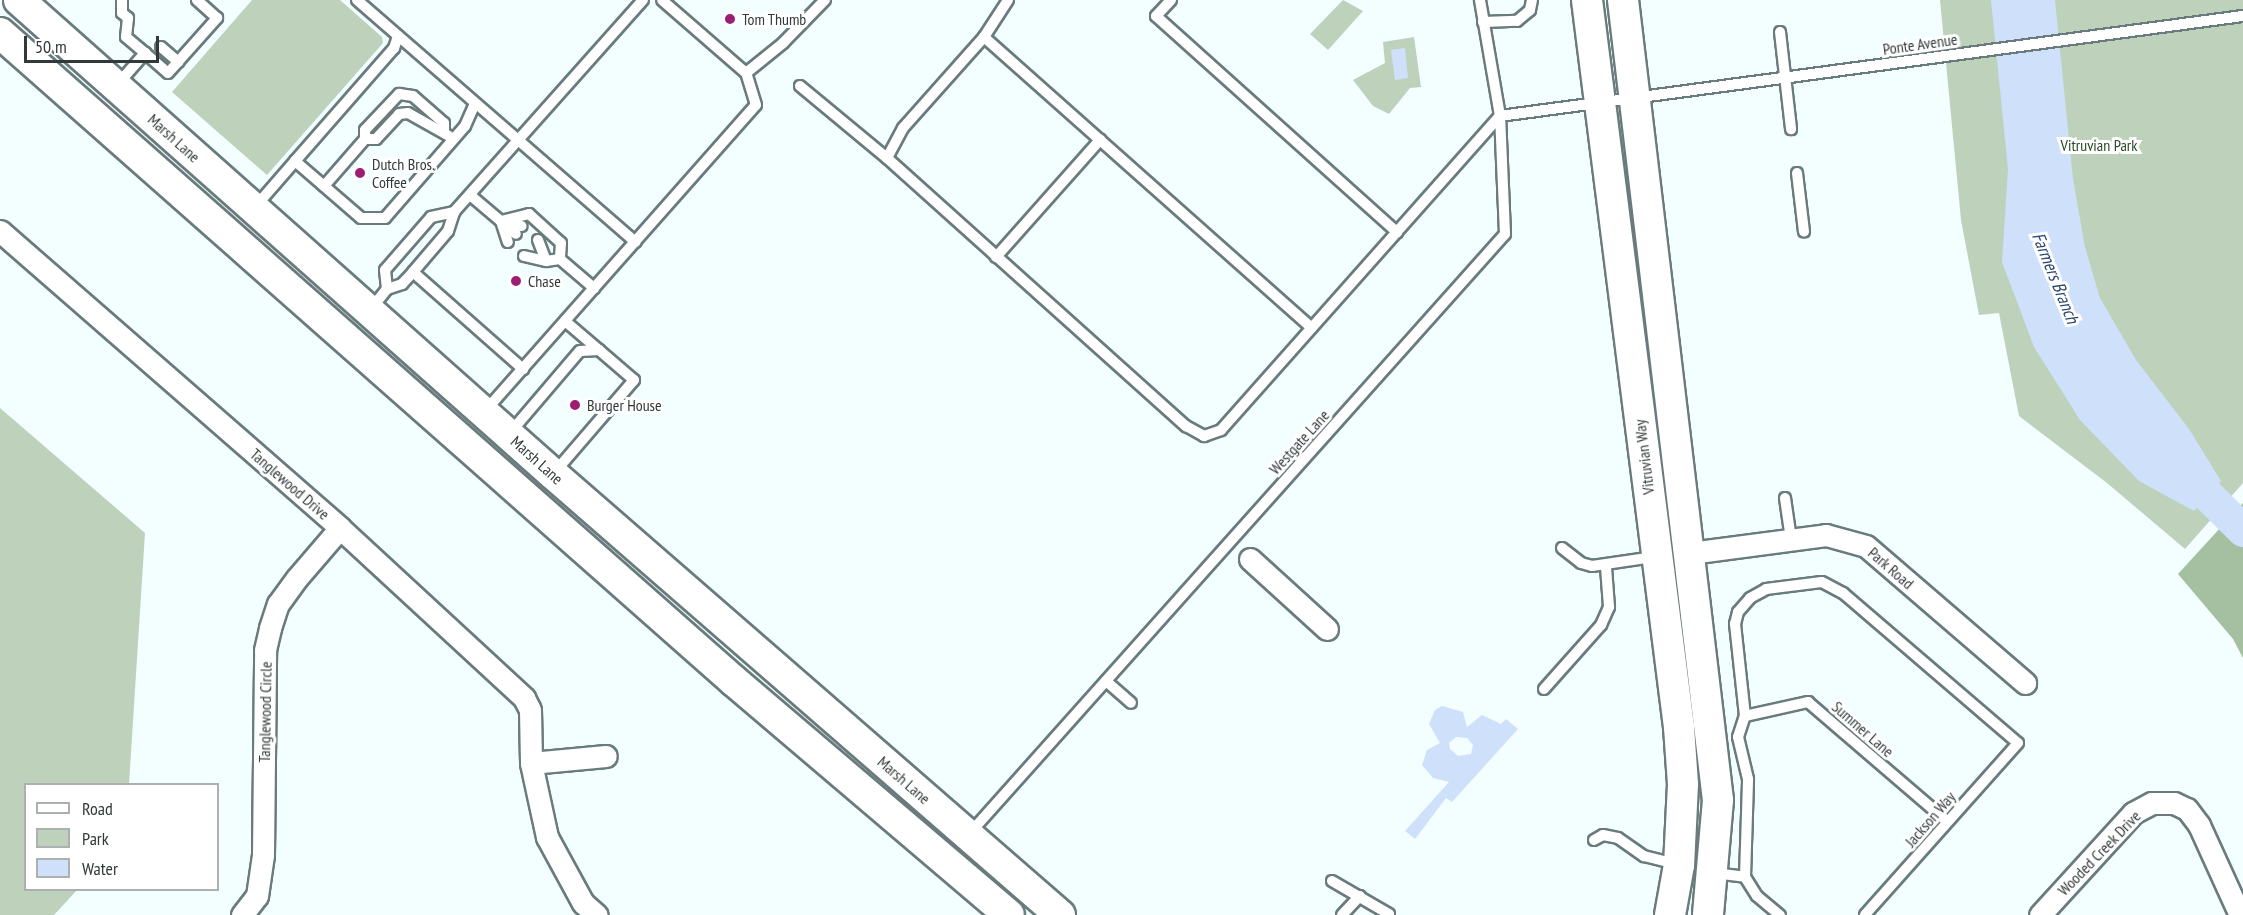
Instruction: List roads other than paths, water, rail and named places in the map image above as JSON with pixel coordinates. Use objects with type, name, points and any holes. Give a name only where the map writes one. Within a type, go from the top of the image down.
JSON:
[{"type":"main road","name":"Vitruvian Way","points":[[1587,0],[1602,103],[1656,557],[1679,727],[1683,784],[1679,865],[1670,915]]},
{"type":"main road","name":"Vitruvian Way","points":[[1623,0],[1633,98],[1690,554],[1725,738],[1718,800],[1714,873],[1708,915]]},
{"type":"main road","points":[[6,38],[35,5]]},
{"type":"main road","name":"Marsh Lane","points":[[35,5],[116,86],[254,208],[378,300],[484,413],[1060,915]]},
{"type":"main road","name":"Marsh Lane","points":[[6,38],[345,340],[734,681],[1009,915]]},
{"type":"main road","points":[[345,340],[378,300]]},
{"type":"main road","points":[[1656,557],[1690,554]]},
{"type":"main road","points":[[734,681],[760,655]]},
{"type":"main road","points":[[946,861],[968,835]]},
{"type":"main road","points":[[1679,865],[1714,873]]},
{"type":"street","name":"Tanglewood Drive","points":[[0,231],[340,528],[524,698],[531,710],[531,763],[547,837],[583,911]]},
{"type":"street","name":"Tanglewood Circle","points":[[242,915],[257,896],[263,855],[265,650],[270,627],[278,604],[340,528]]},
{"type":"street","name":"Park Road","points":[[1690,554],[1826,535],[1866,546],[2025,683]]},
{"type":"street","points":[[1250,559],[1327,628]]},
{"type":"street","points":[[531,763],[606,756]]},
{"type":"street","name":"Wooded Creek Drive","points":[[2040,915],[2133,813],[2152,803],[2174,803],[2187,809],[2199,825],[2240,915]]},
{"type":"lane","points":[[122,0],[128,18]]},
{"type":"lane","points":[[132,0],[126,37],[168,73],[217,18],[197,0]]},
{"type":"lane","points":[[357,0],[635,242]]},
{"type":"lane","points":[[378,300],[402,284],[448,231],[454,212],[643,0]]},
{"type":"lane","points":[[484,413],[756,105],[746,73],[662,0]]},
{"type":"lane","points":[[746,73],[783,43],[825,0]]},
{"type":"lane","points":[[887,158],[903,128],[984,37],[1008,0]]},
{"type":"lane","points":[[1171,0],[1156,16],[1397,232]]},
{"type":"lane","name":"Westgate Lane","points":[[968,835],[1505,234],[1500,116],[1480,0]]},
{"type":"lane","points":[[1483,22],[1517,21],[1530,10],[1532,0]]},
{"type":"lane","name":"Ponte Avenue","points":[[1602,103],[2243,16]]},
{"type":"lane","points":[[1780,32],[1791,129]]},
{"type":"lane","points":[[254,208],[394,48],[398,36]]},
{"type":"lane","points":[[984,37],[1312,328]]},
{"type":"lane","points":[[161,47],[178,62]]},
{"type":"lane","points":[[116,86],[145,53]]},
{"type":"lane","points":[[800,86],[887,158],[1186,426],[1204,436],[1221,430],[1500,116],[1602,103]]},
{"type":"lane","points":[[324,186],[365,139],[365,130],[399,94],[413,96],[444,123],[444,131]]},
{"type":"lane","points":[[295,161],[361,218],[385,218],[454,140],[465,126],[475,104]]},
{"type":"lane","points":[[365,139],[376,139],[399,114],[408,113],[444,131],[454,140]]},
{"type":"lane","points":[[996,257],[1100,140]]},
{"type":"lane","points":[[1797,173],[1804,232]]},
{"type":"lane","points":[[470,195],[515,234],[501,221]]},
{"type":"lane","points":[[378,300],[385,270],[431,217],[454,212]]},
{"type":"lane","points":[[501,221],[529,214],[561,243],[560,259]]},
{"type":"lane","points":[[546,261],[531,248],[546,261],[560,259],[594,288]]},
{"type":"lane","points":[[412,272],[523,369]]},
{"type":"lane","points":[[553,474],[634,380],[565,321]]},
{"type":"lane","points":[[508,434],[580,351],[599,350]]},
{"type":"lane","points":[[1785,498],[1791,539]]},
{"type":"lane","points":[[1562,548],[1581,563],[1606,567],[1656,557]]},
{"type":"lane","points":[[1544,689],[1601,626],[1609,608],[1606,567]]},
{"type":"lane","name":"Jackson Way","points":[[1745,716],[1735,624],[1738,612],[1750,598],[1766,589],[1822,582],[1843,593],[2018,743],[1865,915]]},
{"type":"lane","points":[[1106,681],[1131,703]]},
{"type":"lane","name":"Summer Lane","points":[[1745,716],[1808,702],[1947,821]]},
{"type":"lane","points":[[1745,716],[1725,738],[1748,778],[1745,877],[1757,896],[1780,915]]},
{"type":"lane","points":[[1594,840],[1603,835],[1618,838],[1644,856],[1679,865]]},
{"type":"lane","points":[[1714,873],[1745,877]]},
{"type":"lane","points":[[1332,881],[1389,914]]},
{"type":"lane","points":[[1342,915],[1360,896]]},
{"type":"water","points":[[1991,0],[2055,0],[2073,179],[2085,247],[2100,298],[2136,360],[2189,429],[2221,481],[2194,511],[2139,481],[2080,420],[2034,347],[2002,262],[2008,169]]},
{"type":"water","points":[[1405,48],[1408,78],[1395,80],[1391,50]]},
{"type":"water","points":[[1442,706],[1463,712],[1467,727],[1482,715],[1501,724],[1506,719],[1518,729],[1452,802],[1446,798],[1415,839],[1405,831],[1449,782],[1433,778],[1422,765],[1427,750],[1440,743],[1429,724],[1435,710]],"holes":[[[1456,737],[1467,738],[1473,745],[1471,754],[1458,756],[1450,749],[1449,743]]]},
{"type":"waterway","name":"Farmers Branch","points":[[2177,465],[2243,530]]},
{"type":"place","name":"Tom Thumb","points":[[730,19]]},
{"type":"place","name":"Dutch Bros. Coffee","points":[[360,173]]},
{"type":"place","name":"Chase","points":[[516,281]]},
{"type":"place","name":"Burger House","points":[[575,405]]},
{"type":"park label","name":"Vitruvian Park","points":[[2099,145]]}]
